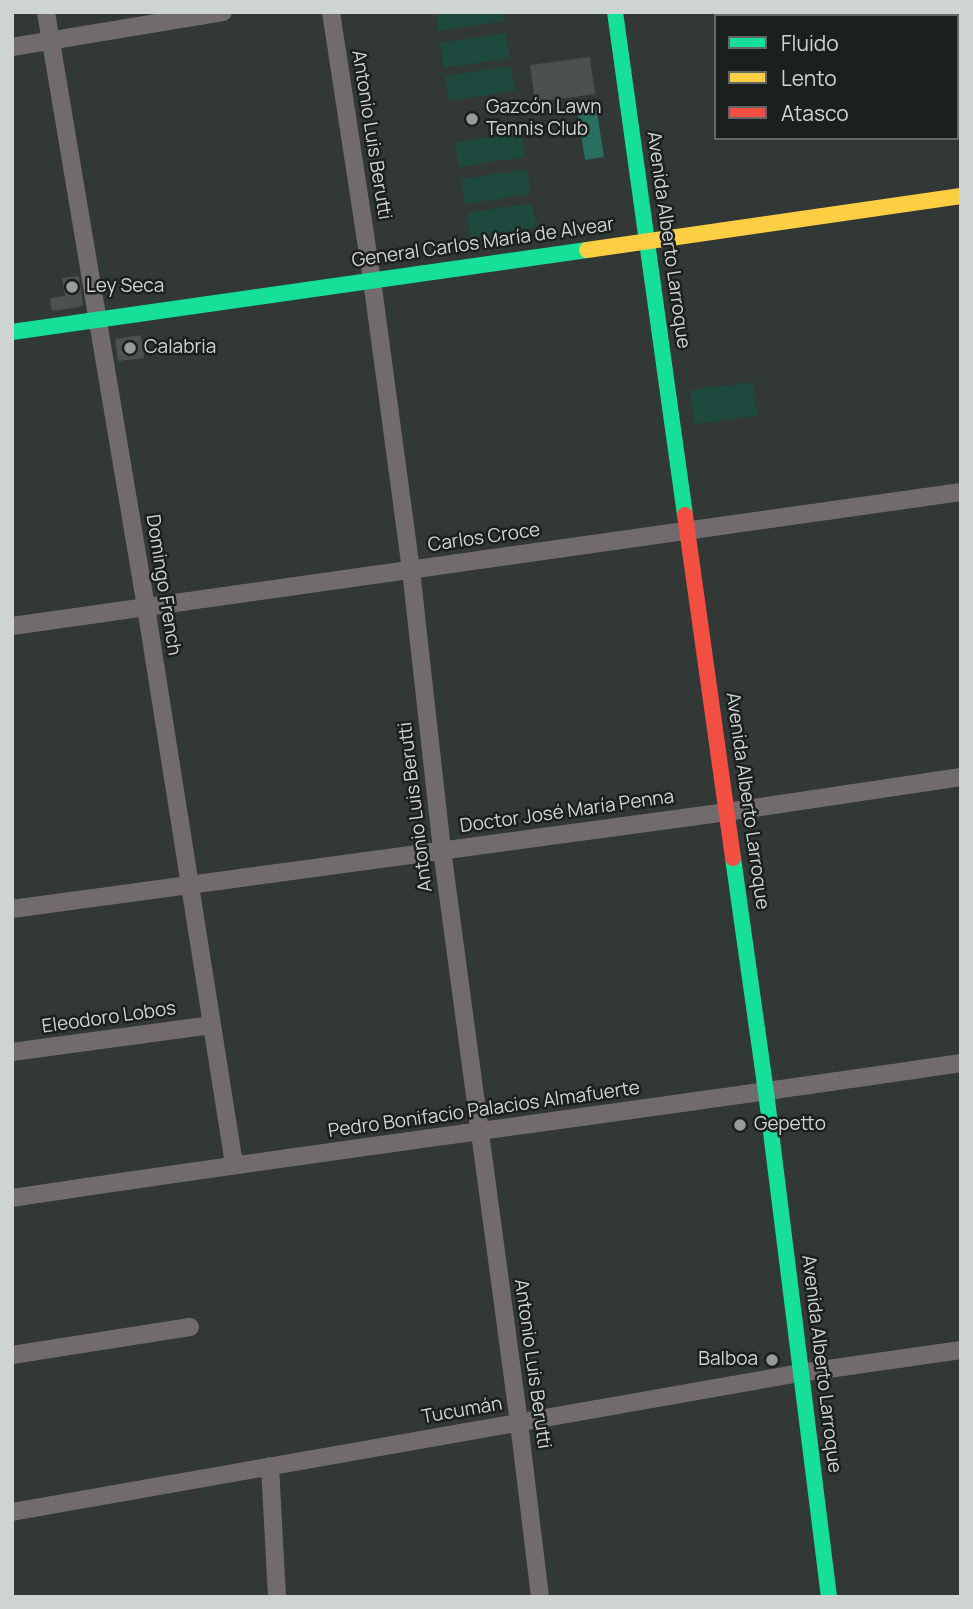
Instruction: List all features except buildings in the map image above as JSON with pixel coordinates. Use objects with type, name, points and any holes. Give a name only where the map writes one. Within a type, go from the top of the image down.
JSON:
[{"type":"main road","name":"Avenida Alberto Larroque","points":[[615,12],[766,1092],[829,1597]]},
{"type":"main road","name":"General Carlos María de Alvear","points":[[12,332],[961,196]]},
{"type":"street","name":"Domingo French","points":[[46,12],[146,607],[234,1164]]},
{"type":"street","points":[[12,47],[223,12]]},
{"type":"street","name":"Antonio Luis Berutti","points":[[331,12],[372,280],[411,570],[442,850],[540,1597]]},
{"type":"street","name":"Carlos Croce","points":[[12,626],[961,492]]},
{"type":"street","name":"Doctor José María Penna","points":[[12,909],[961,777]]},
{"type":"street","name":"Eleodoro Lobos","points":[[12,1052],[212,1025]]},
{"type":"street","name":"Pedro Bonifacio Palacios Almafuerte","points":[[12,1198],[234,1164],[480,1133],[961,1063]]},
{"type":"street","points":[[12,1355],[190,1327]]},
{"type":"street","name":"Tucumán","points":[[12,1512],[800,1373],[961,1350]]},
{"type":"street","points":[[270,1466],[277,1597]]},
{"type":"shaded area","points":[[435,12],[503,12],[504,21],[438,31]]},
{"type":"shaded area","points":[[506,33],[510,58],[444,68],[440,43]]},
{"type":"shaded area","points":[[511,66],[515,91],[449,101],[445,76]]},
{"type":"shaded area","points":[[595,100],[604,157],[585,160],[576,103]]},
{"type":"shaded area","points":[[521,132],[525,157],[459,167],[455,142]]},
{"type":"shaded area","points":[[527,169],[531,194],[465,204],[461,179]]},
{"type":"shaded area","points":[[532,203],[536,228],[470,238],[466,213]]},
{"type":"shaded area","points":[[753,382],[757,416],[694,424],[690,390]]},
{"type":"traffic: fast","points":[[615,12],[685,515]]},
{"type":"traffic: fast","points":[[12,332],[587,250]]},
{"type":"traffic: fast","points":[[733,858],[766,1092],[829,1597]]},
{"type":"traffic: slow","points":[[587,250],[961,196]]},
{"type":"traffic: jam","points":[[685,515],[733,858]]},
{"type":"place","name":"Gazcón Lawn Tennis Club","points":[[472,119]]},
{"type":"place","name":"Ley Seca","points":[[72,287]]},
{"type":"place","name":"Calabria","points":[[130,348]]},
{"type":"place","name":"Gepetto","points":[[740,1125]]},
{"type":"place","name":"Balboa","points":[[772,1360]]}]
